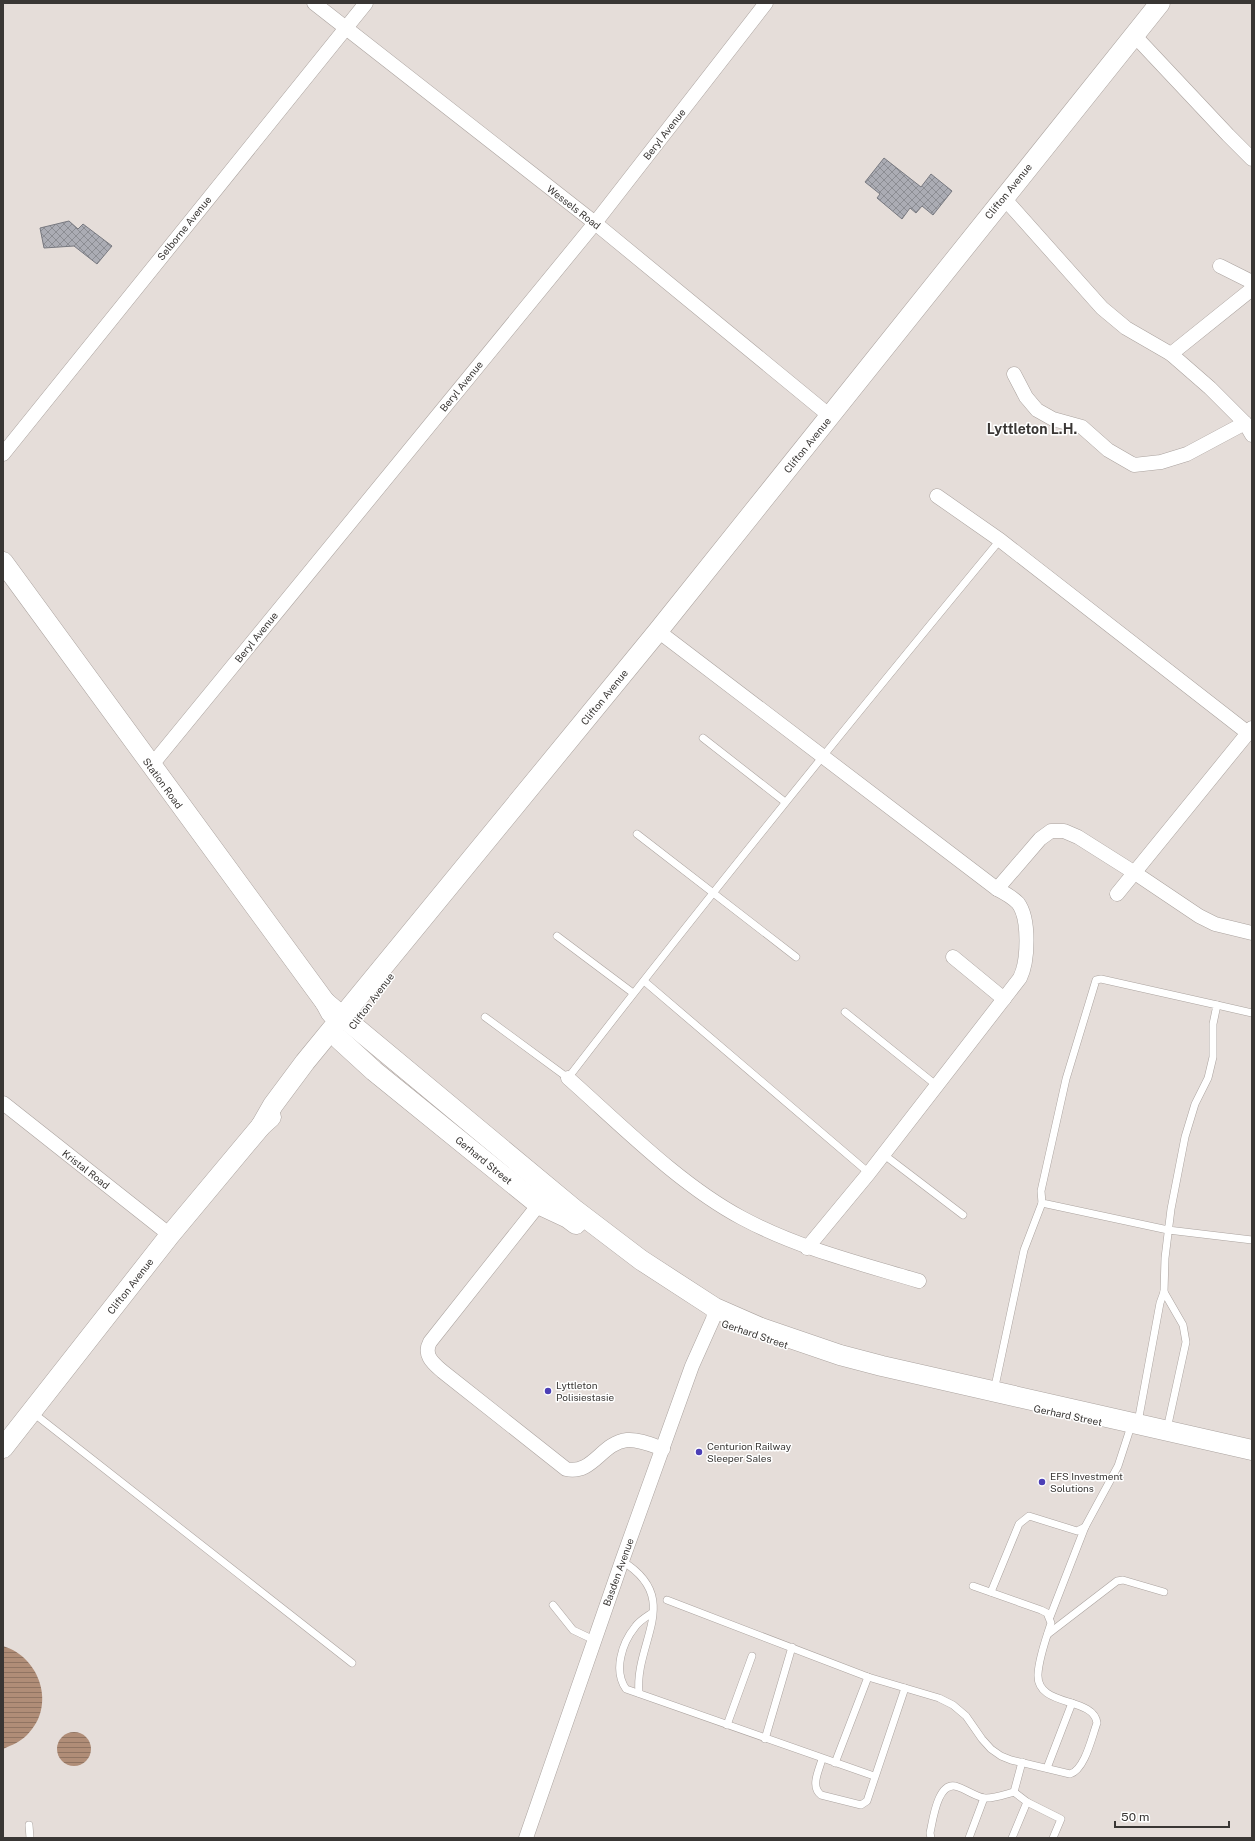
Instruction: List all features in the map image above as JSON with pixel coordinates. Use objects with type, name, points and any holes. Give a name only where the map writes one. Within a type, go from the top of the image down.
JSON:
[{"type":"street","name":"Wessels Road","points":[[314,3],[595,222],[830,416]]},
{"type":"street","name":"Selborne Avenue","points":[[3,454],[366,3]]},
{"type":"street","name":"Beryl Avenue","points":[[151,766],[595,222],[766,3]]},
{"type":"street","name":"Clifton Avenue","points":[[3,1448],[170,1235],[261,1126],[293,1094],[343,1026],[441,906],[452,884],[658,631],[830,416],[1002,197],[1160,3]]},
{"type":"street","points":[[1134,35],[1228,135],[1252,158]]},
{"type":"street","points":[[1002,197],[1102,308],[1126,328],[1171,354],[1210,388],[1248,429],[1187,454],[1161,462],[1134,465],[1108,450],[1082,427],[1053,419],[1037,410],[1026,397],[1014,374]]},
{"type":"street","points":[[1220,266],[1252,282]]},
{"type":"street","points":[[1171,354],[1252,289]]},
{"type":"street","points":[[937,496],[1000,540],[1250,730],[1118,894]]},
{"type":"street","name":"Station Road","points":[[3,562],[343,1026]]},
{"type":"street","points":[[658,631],[997,889],[1012,898],[1022,911],[1026,944],[1025,969],[1004,999],[936,1085],[869,1174],[807,1248]]},
{"type":"street","points":[[997,889],[1040,839],[1051,831],[1064,831],[1078,837],[1215,924],[1252,933]]},
{"type":"street","points":[[953,957],[1004,999]]},
{"type":"street","name":"Gerhard Street","points":[[343,1026],[374,1071],[544,1197],[568,1218],[637,1269],[714,1314],[812,1353],[886,1375],[1134,1424],[1167,1429],[1252,1450]]},
{"type":"street","points":[[568,1078],[686,1181],[742,1218],[807,1248],[919,1281]]},
{"type":"street","name":"Kristal Road","points":[[3,1103],[170,1235]]},
{"type":"street","points":[[544,1197],[516,1235],[430,1342],[428,1346],[429,1358],[442,1371],[566,1469],[575,1471],[584,1468],[602,1452],[618,1442],[629,1440],[663,1449]]},
{"type":"street","name":"Gerhard Street","points":[[714,1314],[882,1366],[1134,1424],[1252,1456]]},
{"type":"street","name":"Basden Avenue","points":[[526,1838],[622,1561],[692,1366],[714,1314]]},
{"type":"lane","points":[[485,1017],[568,1078],[633,993],[714,893],[822,755],[1000,540]]},
{"type":"lane","points":[[703,738],[785,802]]},
{"type":"lane","points":[[637,834],[796,957]]},
{"type":"lane","points":[[557,936],[633,993]]},
{"type":"lane","points":[[994,1392],[1024,1250],[1042,1203],[1041,1191],[1066,1079],[1096,980],[1101,979],[1252,1013]]},
{"type":"lane","points":[[644,981],[869,1174]]},
{"type":"lane","points":[[667,1600],[868,1677],[939,1698],[953,1705],[966,1716],[991,1749],[1011,1760],[1070,1774],[1079,1770],[1097,1723],[1097,1718],[1088,1710],[1050,1695],[1042,1688],[1038,1675],[1051,1623],[1050,1617],[1085,1527],[1118,1466],[1134,1424],[1160,1303],[1164,1292],[1168,1230],[1184,1137],[1195,1104],[1210,1071],[1213,1057],[1213,1024],[1217,1005]]},
{"type":"lane","points":[[846,1012],[936,1085]]},
{"type":"lane","points":[[883,1154],[963,1215]]},
{"type":"lane","points":[[1042,1203],[1168,1230],[1252,1240]]},
{"type":"lane","points":[[1164,1292],[1183,1325],[1186,1342],[1167,1429]]},
{"type":"lane","points":[[32,1412],[352,1663]]},
{"type":"lane","points":[[991,1592],[1019,1524],[1024,1519],[1029,1516],[1077,1531],[1085,1527]]},
{"type":"lane","points":[[622,1561],[634,1569],[650,1588],[653,1604],[652,1630],[638,1680],[639,1693]]},
{"type":"lane","points":[[1048,1635],[1117,1581],[1123,1580],[1164,1592]]},
{"type":"lane","points":[[974,1586],[1041,1610],[1050,1617]]},
{"type":"lane","points":[[553,1605],[573,1630],[594,1640]]},
{"type":"lane","points":[[652,1613],[634,1628],[625,1645],[619,1667],[622,1683],[626,1689],[874,1776]]},
{"type":"lane","points":[[765,1738],[792,1647]]},
{"type":"lane","points":[[728,1725],[752,1656]]},
{"type":"lane","points":[[835,1763],[868,1677]]},
{"type":"lane","points":[[822,1759],[815,1784],[817,1792],[821,1795],[861,1805],[866,1801],[905,1688]]},
{"type":"lane","points":[[1047,1768],[1072,1703]]},
{"type":"lane","points":[[1014,1792],[1022,1762]]},
{"type":"lane","points":[[931,1838],[930,1833],[940,1796],[943,1790],[950,1786],[956,1786],[984,1798],[1014,1792],[1027,1802],[1061,1819],[1053,1838]]},
{"type":"lane","points":[[969,1838],[984,1798]]},
{"type":"lane","points":[[1012,1838],[1027,1802]]},
{"type":"lane","points":[[29,1825],[30,1838]]},
{"type":"shaded area","points":[[3,1646],[16,1652],[27,1660],[35,1671],[40,1684],[42,1697],[41,1710],[36,1723],[27,1735],[16,1743],[3,1749]]},
{"type":"shaded area","points":[[77,1732],[86,1737],[90,1742],[90,1756],[86,1761],[81,1765],[71,1766],[67,1765],[58,1756],[57,1746],[58,1742],[67,1733]]},
{"type":"building","points":[[884,158],[921,187],[931,174],[952,191],[933,215],[922,206],[916,213],[910,208],[902,219],[877,198],[880,194],[865,182]]},
{"type":"building","points":[[69,221],[78,229],[83,224],[112,246],[97,264],[74,246],[44,248],[40,228]]},
{"type":"place","name":"Lyttleton Polisiestasie","points":[[548,1391]]},
{"type":"place","name":"Centurion Railway Sleeper Sales","points":[[699,1452]]},
{"type":"place","name":"EFS Investment Solutions","points":[[1042,1482]]},
{"type":"district","name":"Lyttleton L.H.","points":[[1032,429]]}]
